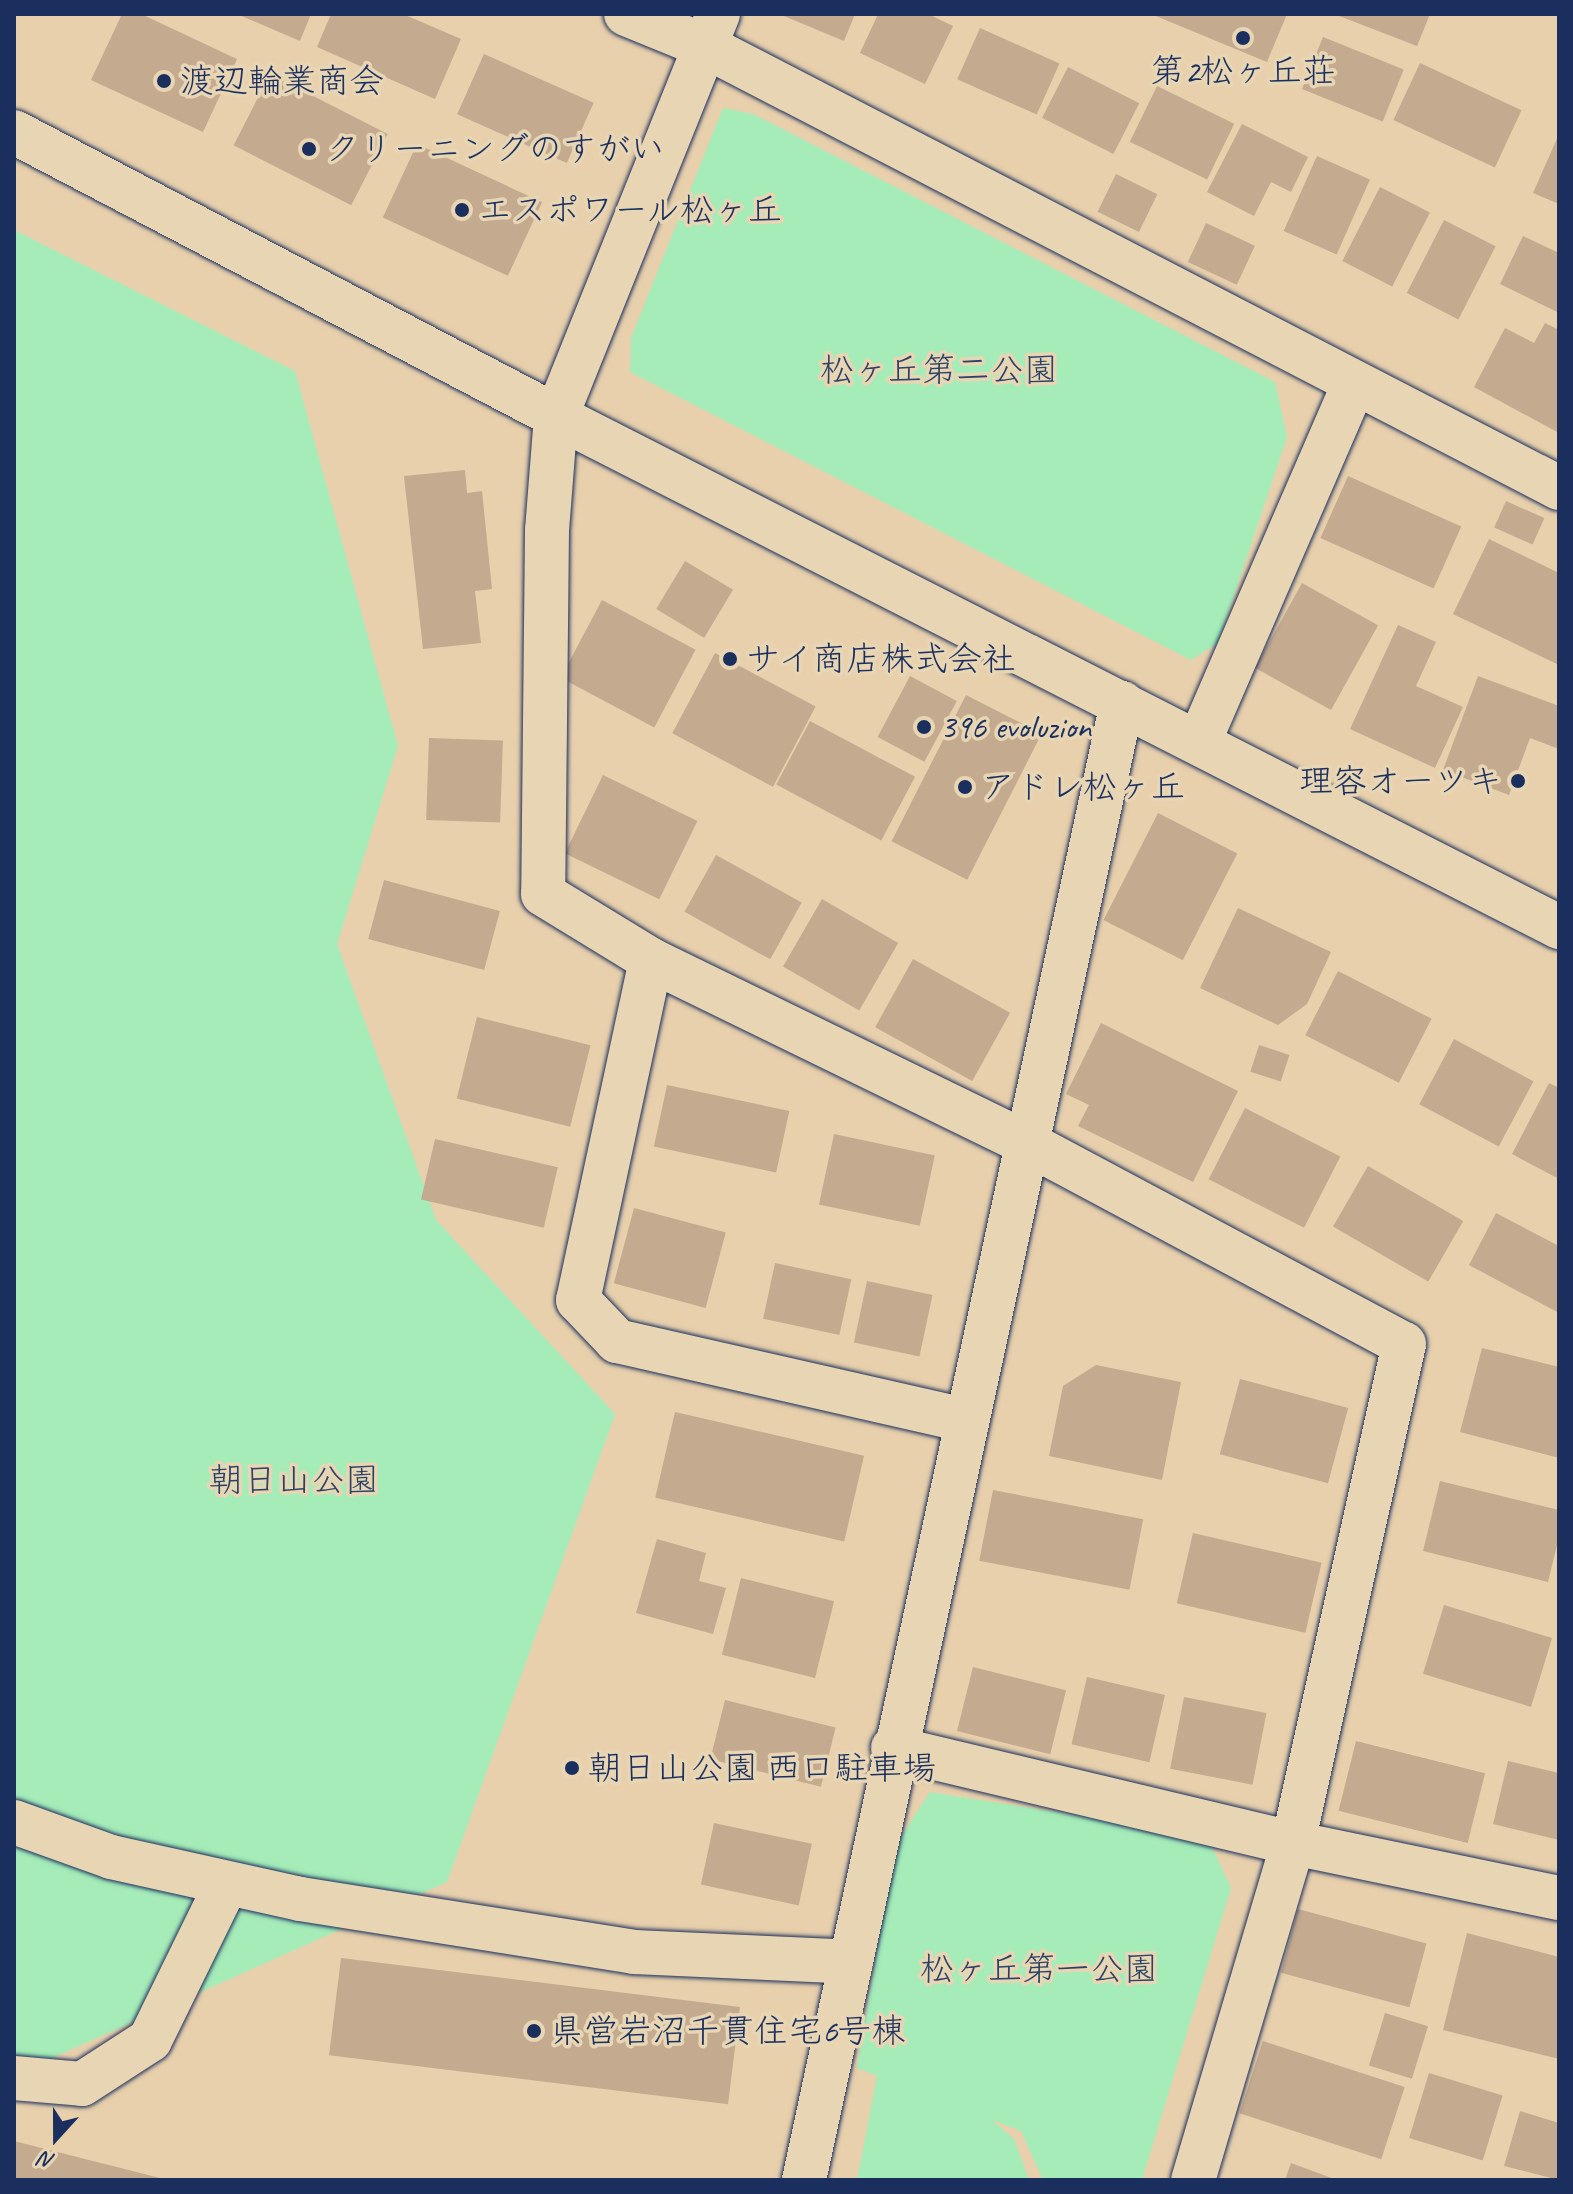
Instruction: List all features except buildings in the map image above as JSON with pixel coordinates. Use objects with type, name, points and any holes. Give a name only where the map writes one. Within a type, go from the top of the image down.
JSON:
[{"type":"street","points":[[626,14],[712,30],[1354,383],[1559,488]]},
{"type":"street","points":[[712,30],[556,416],[547,530],[543,894],[651,960],[1027,1143],[1404,1344],[1293,1843],[1193,2180]]},
{"type":"street","points":[[14,132],[556,416],[1558,921]]},
{"type":"street","points":[[1199,742],[1354,383]]},
{"type":"street","points":[[804,2180],[893,1748],[1122,703]]},
{"type":"street","points":[[651,960],[578,1300],[617,1341],[964,1420]]},
{"type":"street","points":[[893,1748],[1293,1843],[1559,1898]]},
{"type":"street","points":[[14,1822],[111,1857],[300,1899],[634,1952],[851,1962]]},
{"type":"street","points":[[14,2078],[82,2084],[150,2040],[226,1885]]},
{"type":"green space","name":"松ヶ丘第二公園","points":[[723,108],[753,114],[1275,382],[1287,437],[1218,643],[1191,660],[630,372],[631,338]]},
{"type":"green space","name":"朝日山公園","points":[[14,230],[295,371],[398,746],[337,944],[436,1220],[615,1414],[447,1882],[14,2075]]},
{"type":"green space","name":"松ヶ丘第一公園","points":[[930,1792],[1207,1836],[1231,1888],[1142,2180],[1043,2180],[1021,2131],[992,2120],[1014,2139],[1029,2180],[857,2180],[877,2076],[857,2068],[894,1847]]},
{"type":"place","name":"第2松ヶ丘荘","points":[[1243,38]]},
{"type":"place","name":"渡辺輪業商会","points":[[164,81]]},
{"type":"place","name":"クリーニングのすがい","points":[[309,149]]},
{"type":"place","name":"エスポワール松ヶ丘","points":[[462,210]]},
{"type":"place","name":"サイ商店株式会社","points":[[730,659]]},
{"type":"place","name":"396 evoluzion","points":[[924,727]]},
{"type":"place","name":"理容オーツキ","points":[[1518,781]]},
{"type":"place","name":"アドレ松ヶ丘","points":[[965,787]]},
{"type":"place","name":"朝日山公園 西口駐車場","points":[[572,1768]]},
{"type":"place","name":"県営岩沼千貫住宅6号棟","points":[[534,2031]]}]
